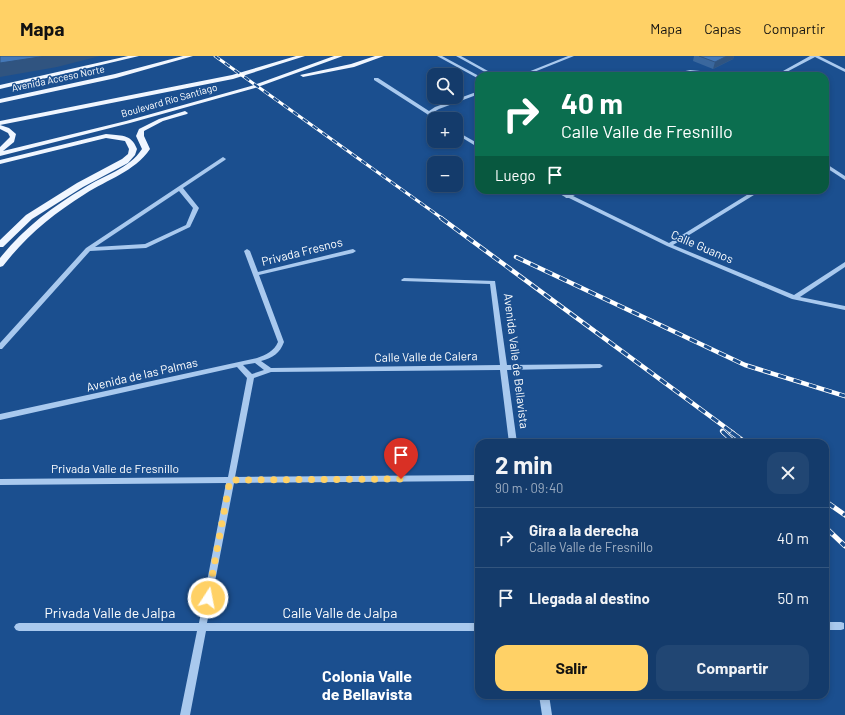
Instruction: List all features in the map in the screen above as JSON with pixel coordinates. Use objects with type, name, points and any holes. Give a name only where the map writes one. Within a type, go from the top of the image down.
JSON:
[{"type":"main road","name":"Avenida Acceso Norte","points":[[0,87],[136,56]]},
{"type":"main road","name":"Avenida Acceso Norte","points":[[0,101],[116,76],[190,56]]},
{"type":"main road","name":"Boulevard Río Santiago","points":[[0,123],[233,77],[302,56]]},
{"type":"main road","name":"Boulevard Río Santiago","points":[[0,154],[120,124],[253,87],[340,56]]},
{"type":"main road","points":[[275,79],[352,66],[381,56]]},
{"type":"main road","points":[[0,264],[28,232],[44,218],[94,185],[132,165],[142,156],[146,149],[140,136],[141,130],[161,120],[228,100],[253,87]]},
{"type":"main road","points":[[0,127],[13,133],[14,138],[12,143],[0,150]]},
{"type":"main road","points":[[0,162],[106,136],[127,139],[134,149],[125,161],[80,185],[29,217],[0,245]]},
{"type":"street","points":[[439,56],[475,76]]},
{"type":"street","points":[[458,56],[488,72]]},
{"type":"street","points":[[530,72],[572,56]]},
{"type":"street","points":[[783,72],[813,56]]},
{"type":"street","points":[[816,56],[845,71]]},
{"type":"street","points":[[683,72],[688,70],[698,72]]},
{"type":"street","points":[[376,79],[427,112]]},
{"type":"street","points":[[431,112],[437,108],[475,94]]},
{"type":"street","points":[[463,136],[475,144]]},
{"type":"street","points":[[0,347],[88,249],[223,160]]},
{"type":"street","points":[[829,168],[845,178]]},
{"type":"street","points":[[88,249],[146,246],[188,226],[196,208],[180,188]]},
{"type":"street","name":"Calle Guanos","points":[[563,194],[670,245],[794,298],[845,308]]},
{"type":"street","points":[[568,197],[574,194]]},
{"type":"street","points":[[670,245],[753,194]]},
{"type":"street","name":"Privada Fresnos","points":[[247,251],[282,342]]},
{"type":"street","name":"Privada Fresnos","points":[[256,274],[353,251]]},
{"type":"street","points":[[794,298],[845,264]]},
{"type":"street","name":"Avenida Valle de Bellavista","points":[[404,280],[493,282],[513,439]]},
{"type":"street","name":"Avenida de las Palmas","points":[[0,417],[256,360],[277,351],[282,342]]},
{"type":"street","points":[[256,360],[270,370]]},
{"type":"street","points":[[185,715],[251,377],[238,364]]},
{"type":"street","name":"Calle Valle de Calera","points":[[251,377],[270,370],[600,366]]},
{"type":"street","name":"Privada Valle de Fresnillo","points":[[0,482],[475,478]]},
{"type":"street","points":[[829,626],[841,626]]},
{"type":"street","name":"Privada Valle de Jalpa","points":[[19,627],[202,627]]},
{"type":"street","name":"Calle Valle de Jalpa","points":[[202,627],[475,627]]},
{"type":"street","points":[[545,699],[547,715]]},
{"type":"building","points":[[0,56],[46,56],[0,63]]},
{"type":"building","points":[[699,56],[727,56],[715,62]]},
{"type":"railway","points":[[215,56],[443,219]]},
{"type":"railway","points":[[441,218],[733,433]]},
{"type":"railway","points":[[516,257],[745,365],[845,396]]},
{"type":"railway","points":[[723,432],[731,439]]},
{"type":"railway","points":[[731,432],[741,439]]},
{"type":"railway","points":[[829,504],[845,515]]},
{"type":"railway","points":[[829,531],[845,546]]},
{"type":"district","name":"Colonia Valle de Bellavista","points":[[367,685]]},
{"type":"route","points":[[208,598],[230,480],[401,479]]}]
